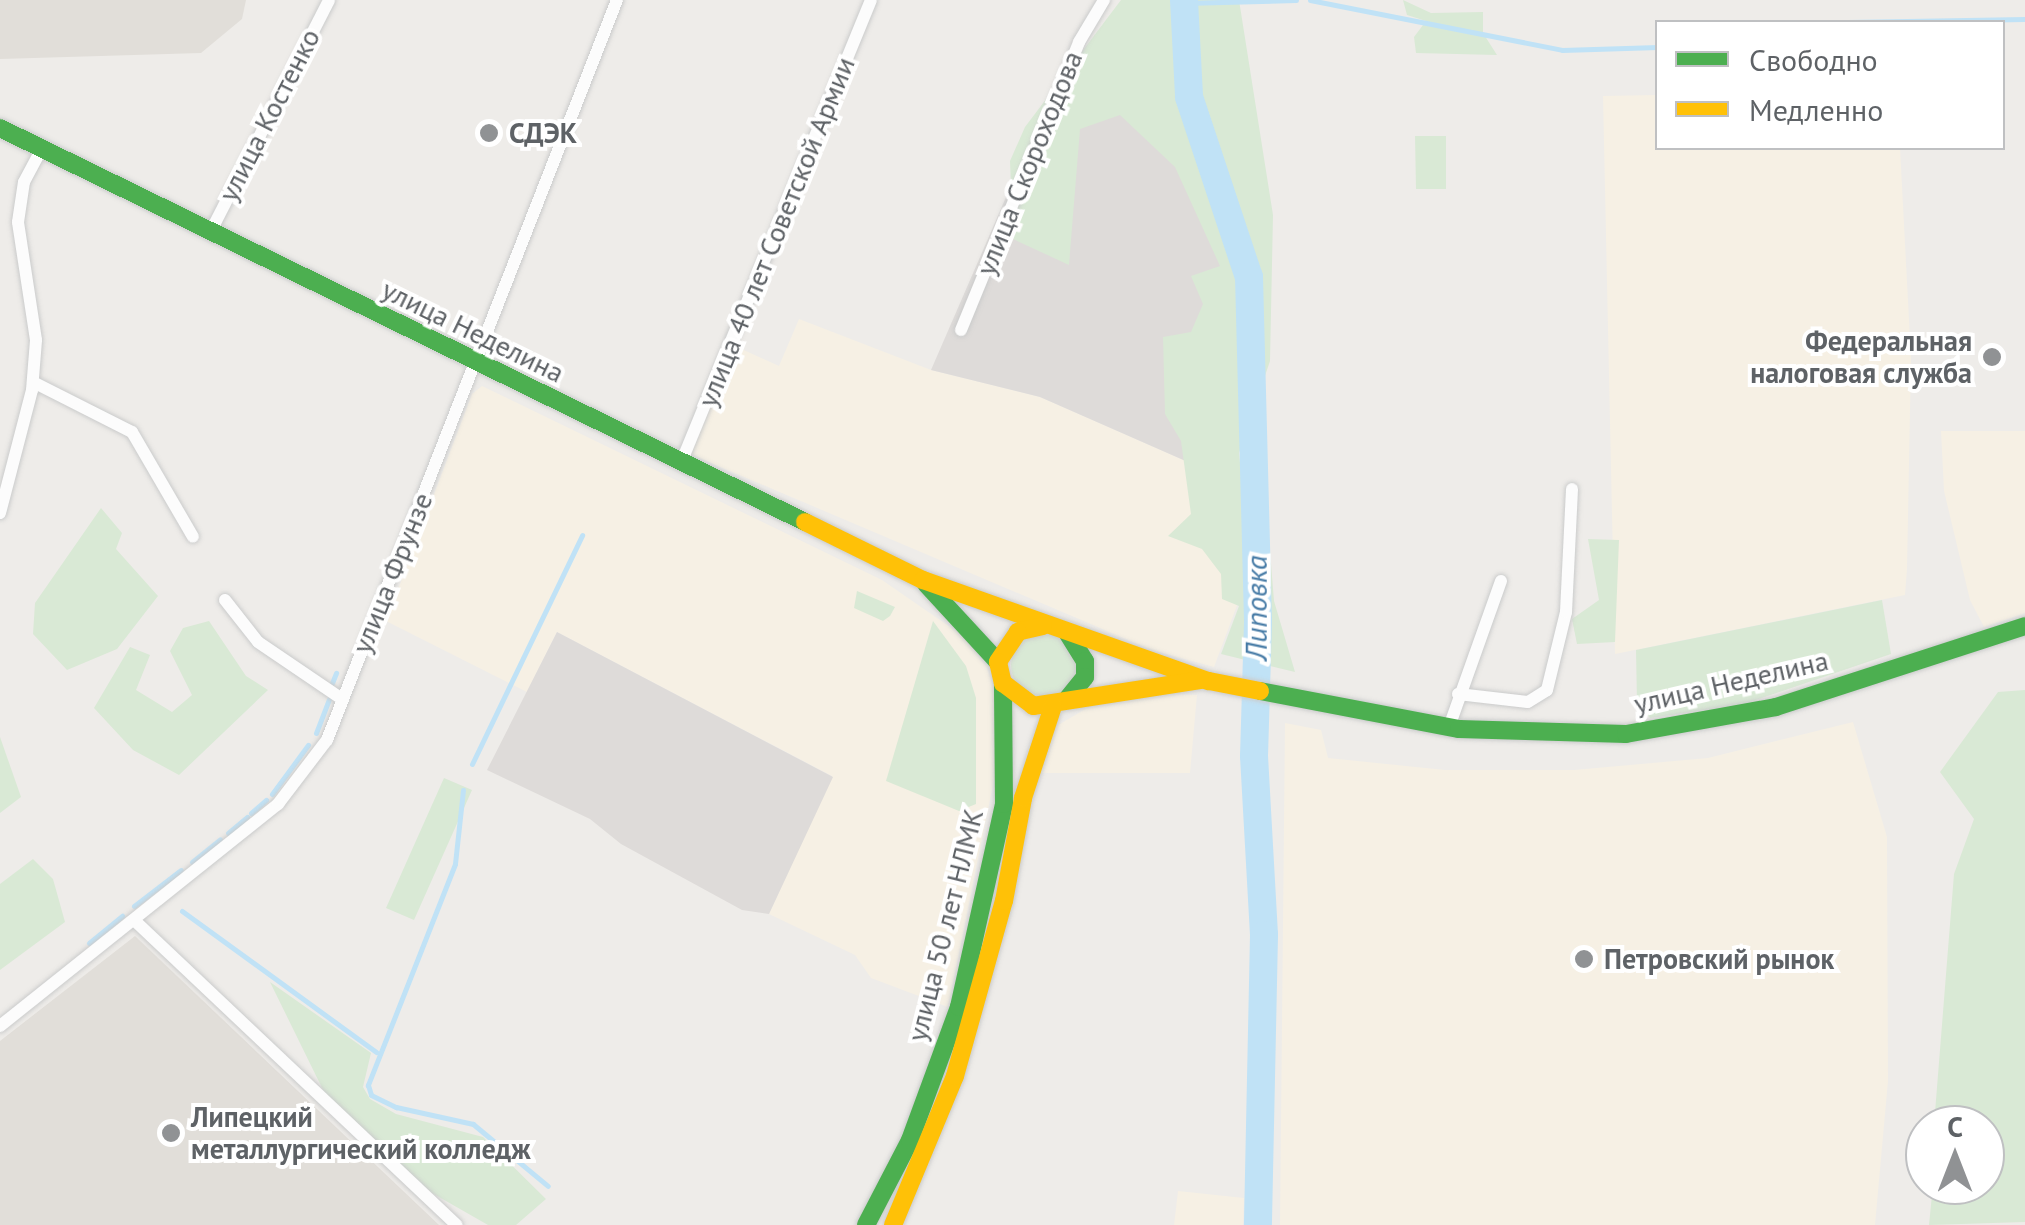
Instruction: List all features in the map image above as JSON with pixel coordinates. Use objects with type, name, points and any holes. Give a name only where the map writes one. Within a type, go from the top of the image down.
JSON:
[{"type":"main road","name":"улица Неделина","points":[[0,128],[923,580],[1047,625]]},
{"type":"main road","points":[[923,580],[998,662],[1003,683],[1032,706],[1207,680]]},
{"type":"main road","points":[[998,662],[1018,632],[1047,625],[1207,680]]},
{"type":"main road","name":"улица Неделина","points":[[1207,680],[1449,728],[1598,736],[1672,729],[1776,707],[2025,626]]},
{"type":"main road","points":[[1061,702],[1084,677],[1085,661],[1068,634]]},
{"type":"main road","name":"улица 50 лет НЛМК","points":[[866,1225],[910,1140],[959,1007],[1004,804],[1003,683]]},
{"type":"main road","name":"улица 50 лет НЛМК","points":[[893,1225],[955,1076],[1004,901],[1023,798],[1061,702]]},
{"type":"street","name":"улица Костенко","points":[[210,231],[328,0]]},
{"type":"street","name":"улица Фрунзе","points":[[0,1026],[278,804],[326,740],[617,0]]},
{"type":"street","name":"улица 40 лет Советской Армии","points":[[681,463],[871,0]]},
{"type":"street","name":"улица Скороходова","points":[[962,330],[1079,42],[1104,0]]},
{"type":"street","points":[[0,513],[33,382],[36,340],[18,222],[24,182],[42,148]]},
{"type":"street","points":[[33,382],[132,432],[193,537]]},
{"type":"street","points":[[1458,694],[1528,702],[1547,690],[1566,612],[1572,490]]},
{"type":"street","points":[[1449,728],[1500,581]]},
{"type":"street","points":[[225,600],[258,642],[342,700]]},
{"type":"street","points":[[134,920],[457,1225]]},
{"type":"shaded area","points":[[0,0],[246,0],[242,19],[201,53],[0,59]]},
{"type":"shaded area","points":[[1056,82],[1186,122],[1231,266],[1197,466],[1040,397],[931,370]]},
{"type":"shaded area","points":[[1655,95],[1655,150],[1900,150],[1911,358],[1905,595],[1615,654],[1603,96]]},
{"type":"shaded area","points":[[799,319],[931,370],[1040,397],[1197,466],[1239,600],[1214,667],[1152,650],[690,454],[737,347],[779,366]]},
{"type":"shaded area","points":[[482,386],[882,580],[963,636],[986,666],[996,694],[999,755],[948,1007],[871,978],[855,955],[769,914],[832,776],[557,632],[527,692],[386,621],[472,394]]},
{"type":"shaded area","points":[[1941,431],[2025,431],[2025,613],[1984,627],[1970,600],[1944,491]]},
{"type":"shaded area","points":[[557,632],[833,777],[769,914],[742,910],[621,844],[590,819],[487,770]]},
{"type":"shaded area","points":[[1158,694],[1197,695],[1190,773],[1034,773],[1053,728],[1089,707]]},
{"type":"shaded area","name":"Петровский рынок","points":[[1853,722],[1887,837],[1888,1081],[1875,1225],[1280,1225],[1285,723],[1321,730],[1328,758],[1445,770],[1574,770],[1708,758]]},
{"type":"shaded area","name":"Липецкий металлургический колледж","points":[[135,936],[439,1225],[0,1225],[0,1041]]},
{"type":"shaded area","points":[[1178,1191],[1244,1198],[1243,1225],[1174,1225]]},
{"type":"green space","points":[[1121,0],[1239,0],[1273,215],[1270,361],[1239,453],[1246,518],[1268,526],[1274,601],[1295,672],[1221,654],[1239,606],[1222,599],[1221,574],[1202,549],[1168,536],[1191,514],[1181,441],[1165,414],[1163,337],[1191,332],[1203,304],[1191,276],[1220,266],[1175,167],[1120,115],[1080,129],[1069,265],[1013,239],[1010,161],[1025,127]]},
{"type":"green space","points":[[1403,0],[1431,13],[1483,12],[1483,33],[1497,55],[1416,53],[1414,37],[1426,21],[1407,15]]},
{"type":"green space","points":[[1415,136],[1446,136],[1446,189],[1416,189]]},
{"type":"green space","points":[[101,508],[122,533],[116,549],[158,596],[117,649],[67,670],[33,634],[35,603]]},
{"type":"green space","points":[[1588,539],[1619,540],[1615,642],[1577,644],[1572,619],[1599,600]]},
{"type":"green space","points":[[857,591],[895,607],[890,616],[883,621],[854,608]]},
{"type":"green space","points":[[1882,600],[1891,654],[1744,704],[1650,718],[1637,703],[1636,650]]},
{"type":"green space","points":[[209,621],[246,676],[268,690],[179,775],[133,750],[94,708],[130,647],[150,655],[136,690],[172,712],[192,695],[170,651],[183,628]]},
{"type":"green space","points":[[933,621],[966,666],[976,698],[976,804],[959,811],[886,781]]},
{"type":"green space","points":[[1044,632],[1067,642],[1077,665],[1067,688],[1044,698],[1021,688],[1011,665],[1021,642]]},
{"type":"green space","points":[[2025,690],[2025,1222],[1929,1225],[1931,1205],[2005,1205],[2005,1105],[1936,1105],[1954,874],[1974,819],[1940,772],[1998,692]]},
{"type":"green space","points":[[0,737],[21,797],[0,813]]},
{"type":"green space","points":[[444,778],[472,790],[414,920],[386,908]]},
{"type":"green space","points":[[33,859],[53,879],[65,922],[0,970],[0,884]]},
{"type":"green space","points":[[270,982],[371,1053],[363,1087],[370,1099],[396,1114],[483,1137],[546,1199],[516,1225],[488,1225],[432,1193],[325,1094]]},
{"type":"waterway","name":"Липовка","points":[[1184,0],[1189,97],[1249,277],[1258,622],[1254,756],[1264,935],[1258,1225]]},
{"type":"waterway","points":[[1184,3],[1296,0]]},
{"type":"waterway","points":[[1310,0],[1562,50],[1655,47]]},
{"type":"waterway","points":[[1966,20],[2025,19]]},
{"type":"waterway","points":[[472,764],[582,535]]},
{"type":"waterway","points":[[332,683],[336,673]]},
{"type":"waterway","points":[[316,733],[329,699]]},
{"type":"waterway","points":[[272,794],[308,745]]},
{"type":"waterway","points":[[463,790],[455,864],[368,1085],[371,1095],[396,1107],[473,1124],[548,1186]]},
{"type":"waterway","points":[[251,813],[266,800]]},
{"type":"waterway","points":[[228,833],[247,817]]},
{"type":"waterway","points":[[192,862],[220,839]]},
{"type":"waterway","points":[[134,906],[181,870]]},
{"type":"waterway","points":[[182,911],[376,1052]]},
{"type":"waterway","points":[[89,943],[122,916]]},
{"type":"traffic: fast","points":[[0,128],[805,522]]},
{"type":"traffic: fast","points":[[926,584],[998,662]]},
{"type":"traffic: fast","points":[[1260,691],[1459,729],[1626,734],[1776,707],[2025,626]]},
{"type":"traffic: fast","points":[[1068,634],[1085,661],[1085,677],[1068,698]]},
{"type":"traffic: fast","points":[[866,1225],[910,1140],[959,1007],[1004,804],[1003,683]]},
{"type":"traffic: slow","points":[[805,522],[923,580],[1209,681],[1260,691]]},
{"type":"traffic: slow","points":[[1043,626],[1018,632],[998,662],[1003,683],[1033,706],[1200,680]]},
{"type":"traffic: slow","points":[[893,1225],[955,1076],[1004,901],[1023,798],[1053,706]]},
{"type":"place","name":"СДЭК","points":[[489,133]]},
{"type":"place","name":"Федеральная налоговая служба","points":[[1992,357]]},
{"type":"place","name":"Петровский рынок","points":[[1584,959]]},
{"type":"place","name":"Липецкий металлургический колледж","points":[[171,1133]]}]
